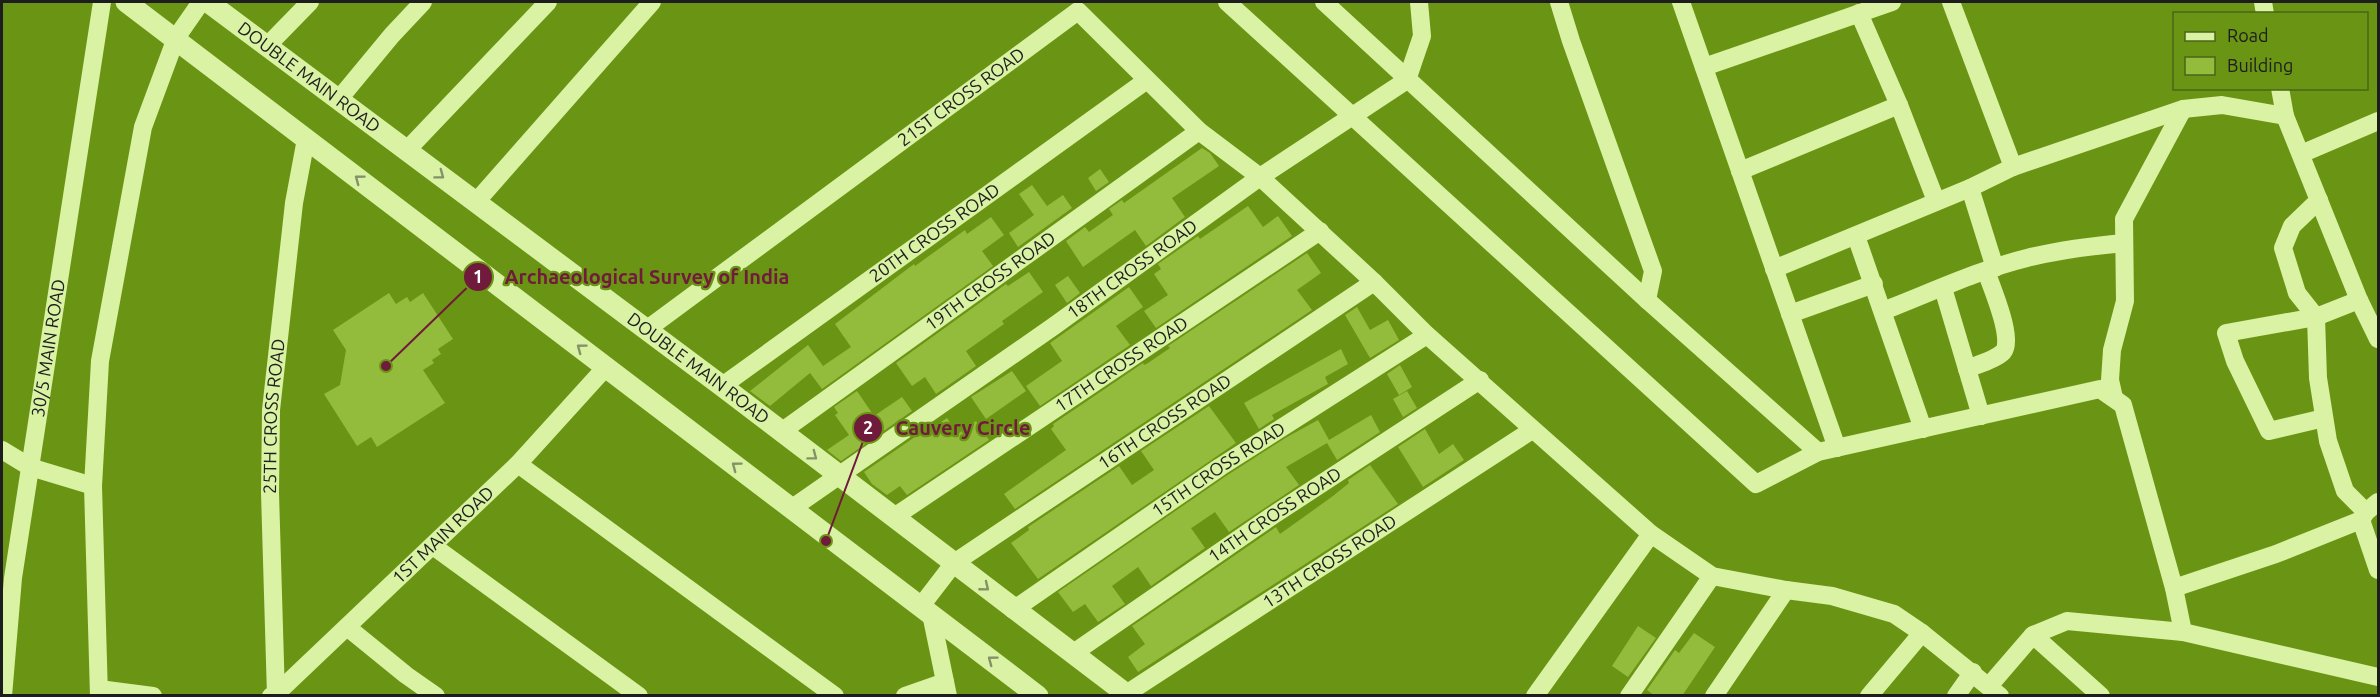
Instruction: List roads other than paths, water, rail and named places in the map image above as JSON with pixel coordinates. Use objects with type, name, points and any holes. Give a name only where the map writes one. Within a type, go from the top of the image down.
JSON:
[{"type":"street","name":"30/5 MAIN ROAD","points":[[3,696],[7,574],[30,467],[102,2]]},
{"type":"street","points":[[126,2],[1038,696]]},
{"type":"street","points":[[153,696],[99,692],[93,486],[100,361],[143,127],[176,38],[201,2]]},
{"type":"street","name":"DOUBLE MAIN ROAD","points":[[208,2],[722,386],[1013,610],[1128,695]]},
{"type":"street","points":[[268,45],[310,2]]},
{"type":"street","points":[[339,99],[392,34],[423,2]]},
{"type":"street","points":[[407,150],[548,2]]},
{"type":"street","points":[[476,202],[652,2]]},
{"type":"street","points":[[1227,2],[1756,484],[1818,452],[2108,389]]},
{"type":"street","points":[[1324,2],[1647,300],[1818,452]]},
{"type":"street","points":[[1407,80],[1422,36],[1419,2]]},
{"type":"street","points":[[1559,2],[1571,42],[1653,271],[1647,300]]},
{"type":"street","points":[[1681,2],[1837,448]]},
{"type":"street","points":[[1704,67],[1892,2]]},
{"type":"street","points":[[1951,2],[2013,167]]},
{"type":"street","name":"21ST CROSS ROAD","points":[[646,330],[1072,6],[1198,130],[1260,177],[1532,430],[1651,534],[1712,576]]},
{"type":"street","points":[[1859,13],[1899,105],[1936,201]]},
{"type":"street","name":"20TH CROSS ROAD","points":[[722,386],[1147,80]]},
{"type":"street","name":"18TH CROSS ROAD","points":[[791,509],[1054,326],[1260,177],[1407,80]]},
{"type":"street","points":[[2280,90],[2285,116],[2359,300],[2379,339]]},
{"type":"street","points":[[1740,171],[1899,105]]},
{"type":"street","points":[[1774,269],[1970,188],[2013,167],[2183,109],[2222,105],[2285,116]]},
{"type":"street","points":[[2183,109],[2124,219],[2125,301],[2112,350],[2108,389],[2122,405],[2174,588],[2183,632]]},
{"type":"street","points":[[2301,154],[2379,121]]},
{"type":"street","name":"19TH CROSS ROAD","points":[[781,432],[1198,130]]},
{"type":"street","name":"25TH CROSS ROAD","points":[[274,695],[270,410],[294,203],[306,139]]},
{"type":"street","points":[[1967,369],[2002,354],[2006,348],[2006,333],[1970,188]]},
{"type":"street","points":[[2319,200],[2292,226],[2283,248],[2297,293],[2316,317],[2318,378],[2328,441],[2344,491],[2369,511],[2379,570]]},
{"type":"street","name":"17TH CROSS ROAD","points":[[894,517],[1320,231]]},
{"type":"street","points":[[1856,236],[1923,429]]},
{"type":"street","points":[[1883,311],[1991,269],[2077,248],[2124,243]]},
{"type":"street","name":"16TH CROSS ROAD","points":[[926,610],[954,563],[1374,282]]},
{"type":"street","points":[[1790,314],[1874,284]]},
{"type":"street","points":[[1943,288],[1981,416]]},
{"type":"street","points":[[2324,418],[2269,431],[2235,361],[2226,333],[2316,317],[2359,300]]},
{"type":"street","name":"15TH CROSS ROAD","points":[[1013,610],[1220,467],[1427,334]]},
{"type":"street","name":"1ST MAIN ROAD","points":[[274,695],[518,464],[606,367]]},
{"type":"street","name":"14TH CROSS ROAD","points":[[1072,654],[1272,516],[1480,380]]},
{"type":"street","name":"13TH CROSS ROAD","points":[[1128,695],[1532,430]]},
{"type":"street","points":[[2,450],[30,467],[93,486]]},
{"type":"street","points":[[518,464],[835,696]]},
{"type":"street","points":[[2174,588],[2276,554],[2369,511]]},
{"type":"street","points":[[1535,696],[1651,534]]},
{"type":"street","points":[[433,546],[639,696]]},
{"type":"street","points":[[1629,696],[1712,576],[1832,596],[1894,614],[1922,633],[1995,691],[2034,634],[2067,621],[2183,632],[2379,677]]},
{"type":"street","points":[[1714,696],[1786,590]]},
{"type":"street","points":[[905,696],[947,689],[926,610]]},
{"type":"street","points":[[347,627],[436,696]]},
{"type":"street","points":[[1869,696],[1922,633]]},
{"type":"street","points":[[2034,634],[2101,696]]},
{"type":"street","points":[[1956,696],[1973,672]]},
{"type":"place","name":"Archaeological Survey of India","points":[[386,366]]},
{"type":"place","name":"Cauvery Circle","points":[[826,541]]}]
